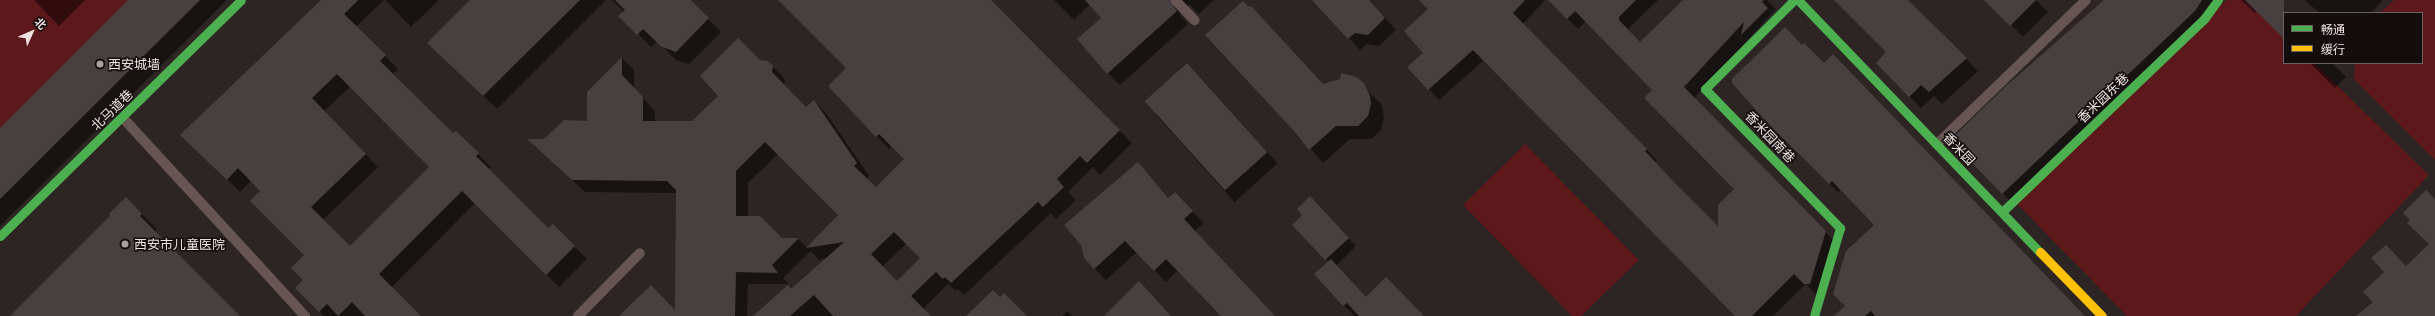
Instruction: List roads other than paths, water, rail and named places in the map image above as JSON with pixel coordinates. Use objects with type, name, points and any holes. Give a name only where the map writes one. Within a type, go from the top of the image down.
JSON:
[{"type":"street","name":"北马道巷","points":[[0,236],[123,118],[241,0]]},
{"type":"street","name":"香米园南巷","points":[[1794,0],[1705,90],[1840,228],[1814,316]]},
{"type":"street","name":"香米园","points":[[1798,0],[2102,316]]},
{"type":"street","name":"香米园东巷","points":[[2002,212],[2204,19],[2218,0]]},
{"type":"lane","points":[[1175,0],[1194,20]]},
{"type":"lane","points":[[1937,144],[2086,0]]},
{"type":"lane","points":[[123,118],[305,316]]},
{"type":"lane","points":[[578,316],[640,253]]},
{"type":"place","name":"西安城墙","points":[[100,64]]},
{"type":"place","name":"西安市儿童医院","points":[[125,244]]}]
